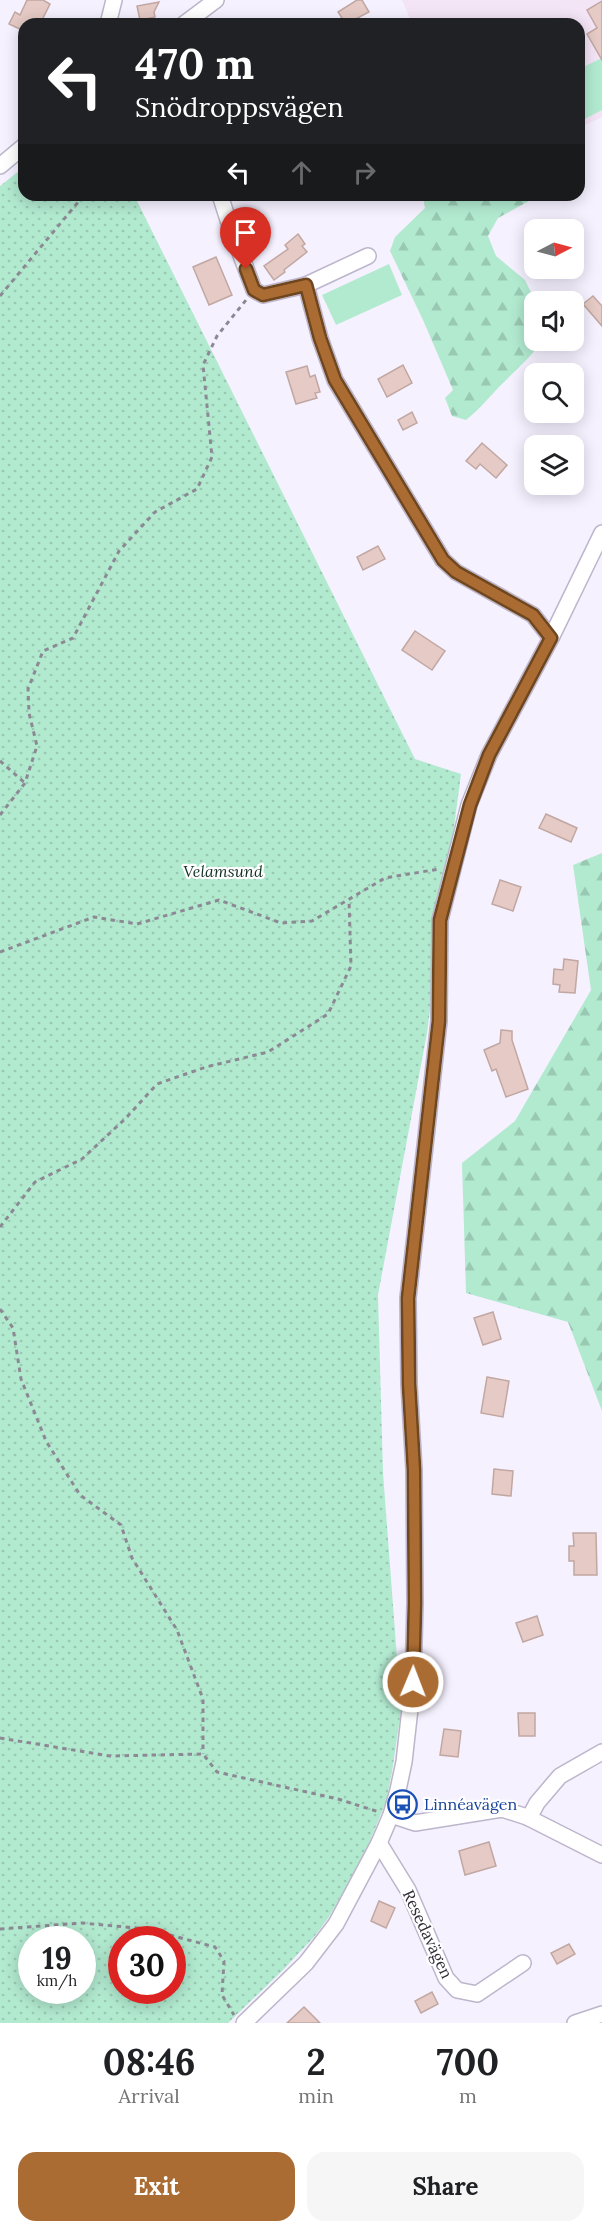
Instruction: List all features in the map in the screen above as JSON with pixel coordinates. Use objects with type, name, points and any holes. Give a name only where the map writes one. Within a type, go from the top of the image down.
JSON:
[{"type":"street","points":[[110,18],[114,0]]},
{"type":"street","points":[[192,18],[216,0]]},
{"type":"street","points":[[0,166],[18,151]]},
{"type":"street","points":[[222,201],[254,290],[263,295],[306,285],[368,256]]},
{"type":"street","points":[[306,285],[317,329],[335,380],[443,560],[456,572],[533,615],[551,638]]},
{"type":"street","points":[[244,2023],[306,1963],[336,1924],[379,1843],[390,1815],[405,1761],[413,1682],[414,1481],[409,1384],[408,1298],[439,1021],[440,920],[470,805],[489,755],[551,638],[602,533]]},
{"type":"street","points":[[529,1818],[537,1803],[560,1776],[602,1752]]},
{"type":"street","points":[[390,1815],[415,1823],[502,1809],[529,1818],[602,1855]]},
{"type":"street","name":"Resedavägen","points":[[379,1843],[408,1890],[446,1978],[457,1990],[477,1994],[523,1963]]},
{"type":"street","points":[[575,2023],[602,2014]]},
{"type":"path","points":[[0,296],[79,201]]},
{"type":"path","points":[[0,815],[25,783],[37,746],[29,713],[28,689],[43,651],[73,638],[119,551],[155,512],[197,489],[212,457],[203,365],[217,336],[254,290]]},
{"type":"path","points":[[0,761],[25,783]]},
{"type":"path","points":[[0,952],[94,917],[137,924],[219,900],[281,923],[312,921],[385,878],[454,867]]},
{"type":"path","points":[[0,1227],[36,1182],[82,1159],[126,1118],[157,1084],[206,1066],[268,1052],[328,1014],[351,966],[349,900]]},
{"type":"path","points":[[0,1309],[13,1328],[21,1379],[46,1441],[80,1495],[121,1525],[132,1558],[177,1630],[203,1699],[203,1754],[217,1772],[338,1799],[390,1815]]},
{"type":"path","points":[[0,1738],[110,1756],[203,1754]]},
{"type":"path","points":[[0,1929],[82,1923],[147,1929],[215,1947],[224,1961],[222,1995],[238,2023]]},
{"type":"shaded area","points":[[402,0],[602,0],[602,117],[585,125],[585,18],[410,18]]},
{"type":"green space","points":[[602,58],[602,110],[585,119],[585,66]]},
{"type":"green space","name":"Velamsund","points":[[18,172],[18,201],[137,201],[415,759],[461,774],[427,1033],[378,1295],[383,1473],[401,1711],[392,1772],[386,1802],[362,1860],[329,1917],[314,1937],[282,1971],[228,2023],[0,2023],[0,186]]},
{"type":"green space","points":[[424,201],[529,201],[498,218],[488,236],[496,256],[525,280],[530,291],[524,291],[524,351],[534,351],[466,420],[452,416],[445,398],[453,390],[390,251],[395,237],[425,208]]},
{"type":"green space","points":[[389,264],[402,295],[336,325],[322,295]]},
{"type":"green space","points":[[602,853],[602,1411],[568,1322],[466,1293],[462,1163],[515,1121],[591,990],[573,865]]},
{"type":"building","points":[[27,0],[43,0],[50,4],[43,18],[18,18],[18,28],[9,24],[15,12],[20,15]]},
{"type":"building","points":[[357,0],[362,0],[369,12],[358,18],[342,18],[338,12]]},
{"type":"building","points":[[602,1],[602,60],[587,34],[597,28],[587,10]]},
{"type":"building","points":[[159,2],[154,12],[155,17],[150,18],[140,18],[137,6]]},
{"type":"building","points":[[298,234],[307,252],[274,280],[264,266],[288,249],[285,245]]},
{"type":"building","points":[[216,257],[232,295],[209,305],[193,267]]},
{"type":"building","points":[[593,296],[602,306],[602,326],[584,305]]},
{"type":"building","points":[[403,365],[412,383],[387,397],[378,379]]},
{"type":"building","points":[[307,366],[310,377],[315,375],[320,392],[315,393],[317,398],[296,404],[286,372]]},
{"type":"building","points":[[412,412],[417,423],[403,430],[398,420]]},
{"type":"building","points":[[482,443],[507,465],[496,478],[480,464],[476,469],[466,461]]},
{"type":"building","points":[[378,546],[385,559],[363,570],[357,557]]},
{"type":"building","points":[[415,631],[445,651],[432,670],[402,650]]},
{"type":"building","points":[[546,814],[577,828],[571,842],[539,828]]},
{"type":"building","points":[[500,880],[521,887],[513,911],[492,904]]},
{"type":"building","points":[[564,959],[578,961],[575,993],[559,992],[560,985],[553,984],[554,969],[563,970]]},
{"type":"building","points":[[501,1030],[512,1031],[512,1040],[528,1089],[506,1097],[496,1069],[492,1071],[484,1050],[500,1043]]},
{"type":"building","points":[[493,1312],[501,1339],[483,1345],[474,1318]]},
{"type":"building","points":[[487,1377],[509,1381],[503,1417],[481,1413]]},
{"type":"building","points":[[494,1469],[513,1471],[511,1496],[492,1494]]},
{"type":"building","points":[[573,1533],[596,1533],[597,1575],[574,1575],[574,1561],[569,1561],[569,1546],[574,1546]]},
{"type":"building","points":[[537,1616],[543,1635],[523,1642],[516,1623]]},
{"type":"building","points":[[518,1713],[535,1713],[535,1736],[519,1736]]},
{"type":"building","points":[[444,1729],[461,1731],[458,1757],[440,1755]]},
{"type":"building","points":[[489,1842],[496,1866],[465,1875],[459,1851]]},
{"type":"building","points":[[379,1901],[395,1908],[386,1928],[371,1921]]},
{"type":"building","points":[[569,1944],[575,1954],[557,1964],[551,1953]]},
{"type":"building","points":[[432,1992],[438,2004],[421,2013],[415,2001]]},
{"type":"building","points":[[304,2007],[320,2023],[287,2023]]},
{"type":"place","name":"Linnéavägen","points":[[403,1804]]},
{"type":"route","points":[[246,269],[254,290],[263,295],[306,285],[309,302],[335,380],[443,560],[456,572],[533,615],[551,638],[489,755],[470,805],[440,920],[439,1021],[408,1298],[409,1384],[414,1470],[413,1682]]}]
